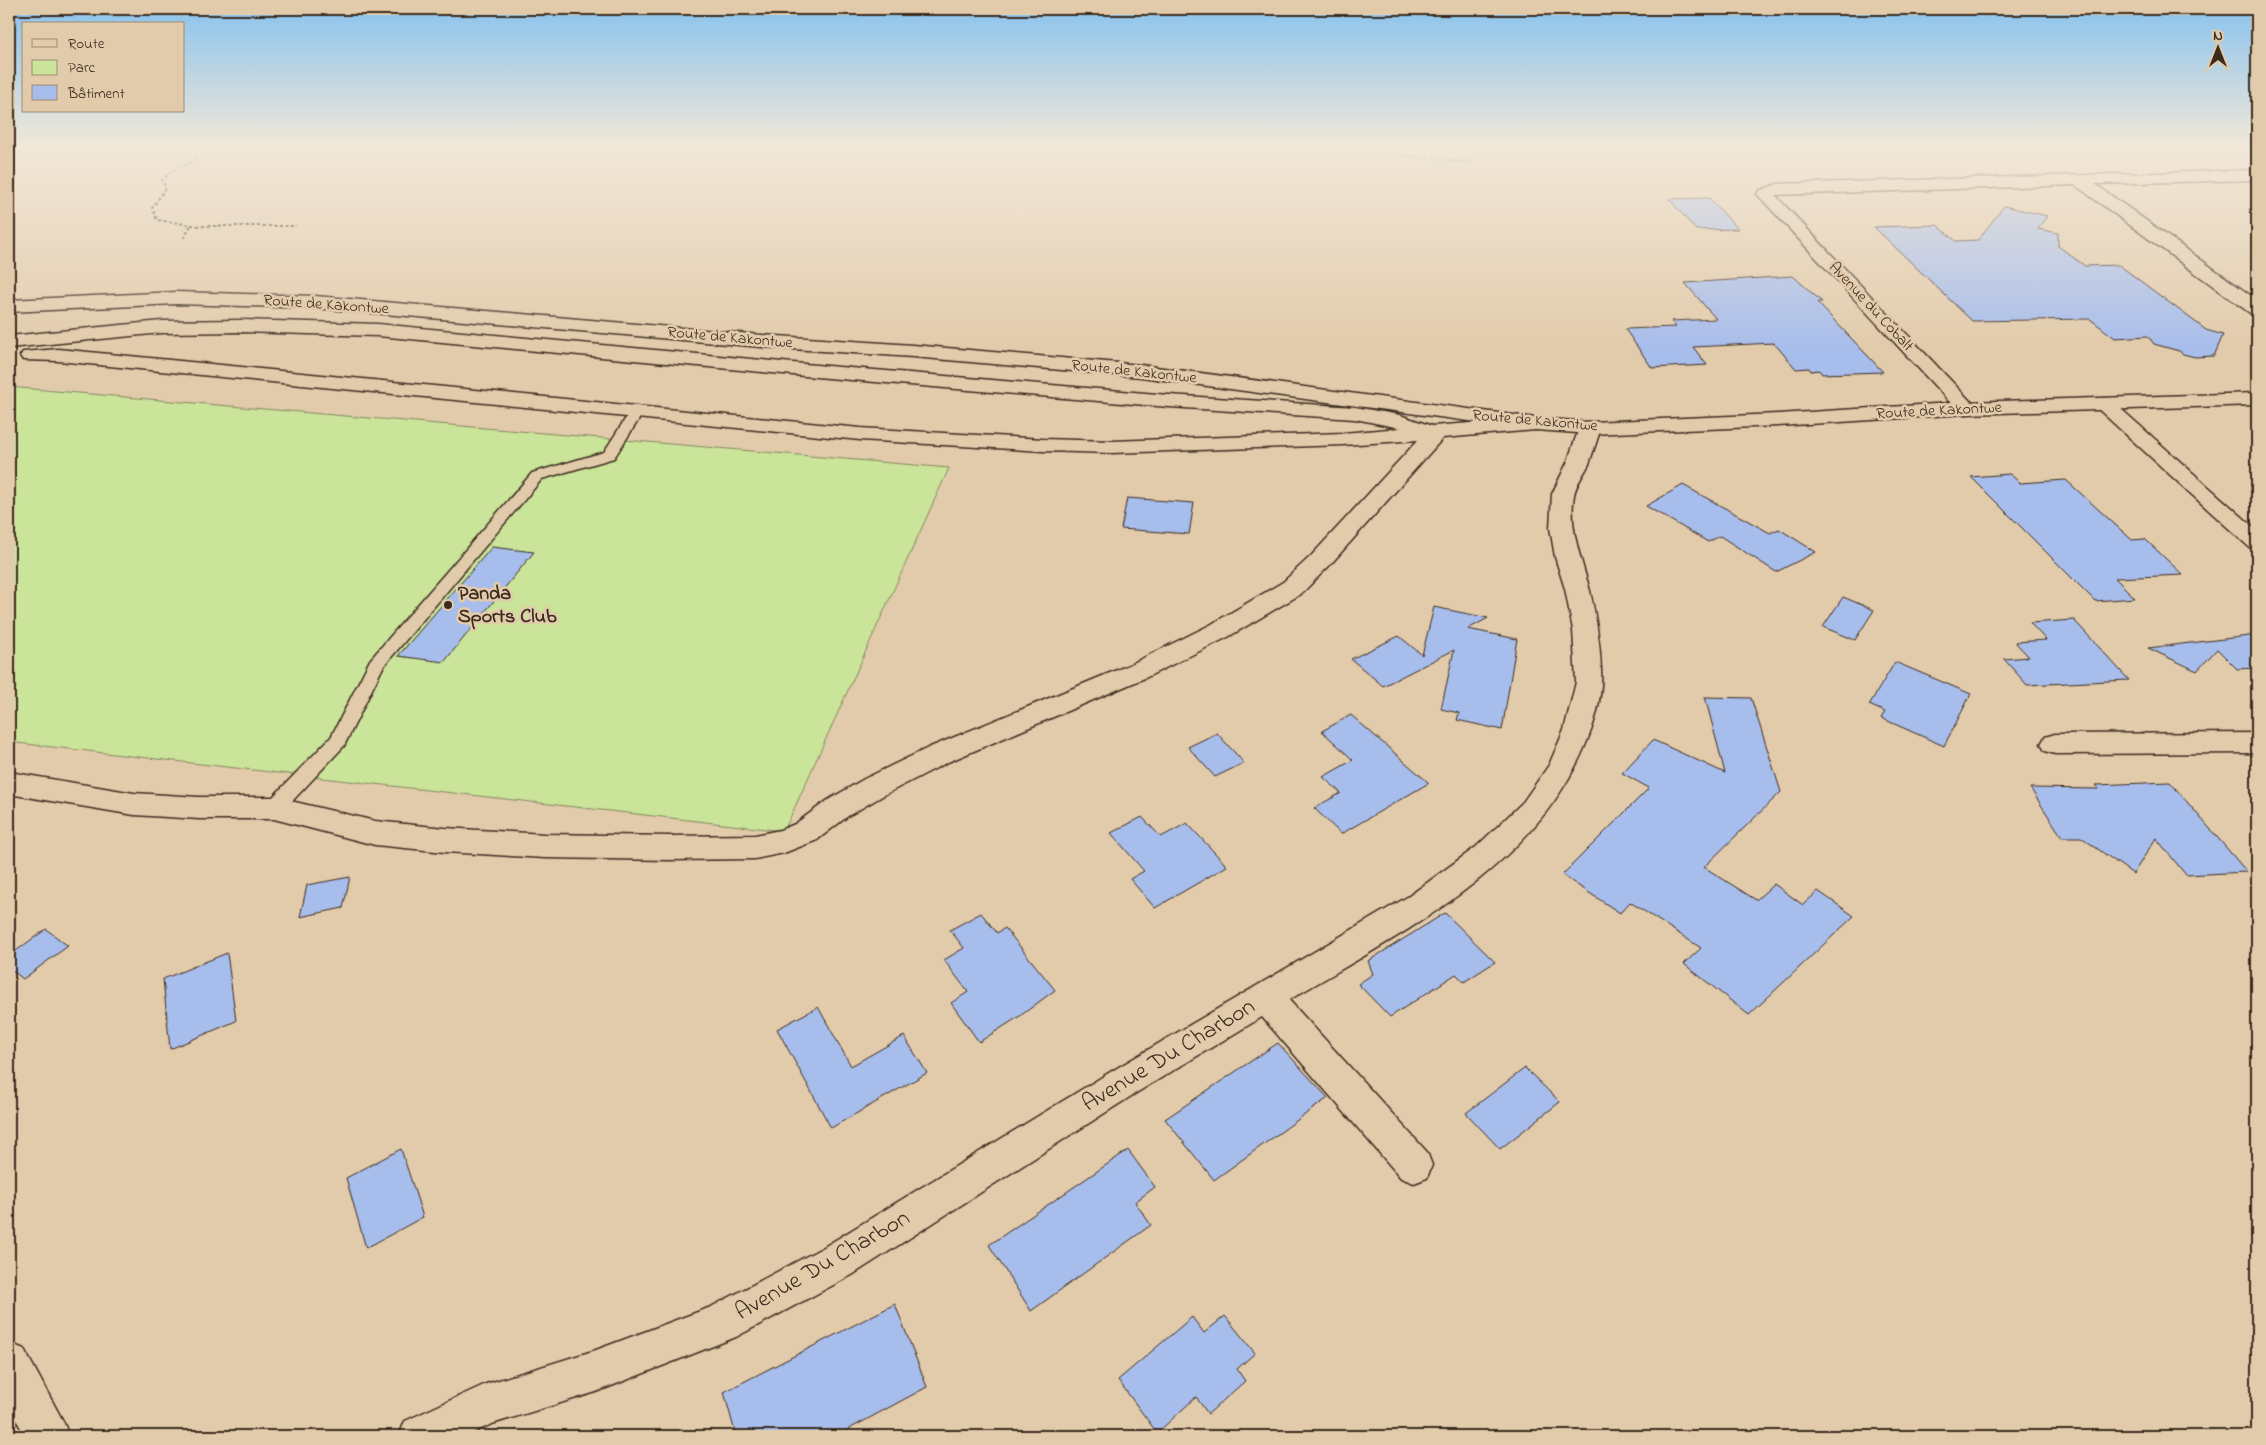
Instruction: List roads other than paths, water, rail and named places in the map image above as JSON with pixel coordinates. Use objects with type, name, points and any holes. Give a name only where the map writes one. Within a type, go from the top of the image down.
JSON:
[{"type":"street","name":"Avenue du Cobalt","points":[[1783,213],[1966,408]]},
{"type":"street","points":[[2125,213],[2257,310]]},
{"type":"street","name":"Route de Kakontwe","points":[[9,306],[176,298],[315,302],[742,340],[913,351],[1142,371],[1536,424],[1590,428],[1778,420],[1966,408],[2257,399]]},
{"type":"street","points":[[9,342],[162,327],[241,326],[378,330],[793,369],[1169,401],[1355,413],[1400,421],[1435,434]]},
{"type":"street","points":[[9,356],[58,355],[860,434],[1034,445],[1111,447],[1343,439],[1435,434],[1536,424]]},
{"type":"street","points":[[2104,404],[2257,542]]},
{"type":"street","name":"Avenue Du Charbon","points":[[420,1436],[486,1405],[596,1371],[722,1323],[838,1262],[1124,1082],[1420,905],[1487,856],[1533,810],[1561,769],[1578,730],[1589,682],[1586,630],[1577,589],[1567,557],[1562,528],[1563,494],[1578,463],[1590,428]]},
{"type":"street","points":[[9,783],[134,804],[199,808],[274,808],[316,820],[375,833],[445,840],[546,846],[670,848],[756,848],[784,842],[806,832],[838,808],[938,755],[1138,671],[1219,631],[1292,588],[1320,561],[1435,434]]},
{"type":"street","points":[[2055,744],[2257,743]]},
{"type":"street","points":[[1265,998],[1414,1165]]},
{"type":"street","points":[[10,1369],[48,1436]]},
{"type":"lane","points":[[274,808],[338,741],[376,664],[537,476],[609,455],[636,413]]},
{"type":"place","name":"Panda Sports Club","points":[[448,605]]}]
